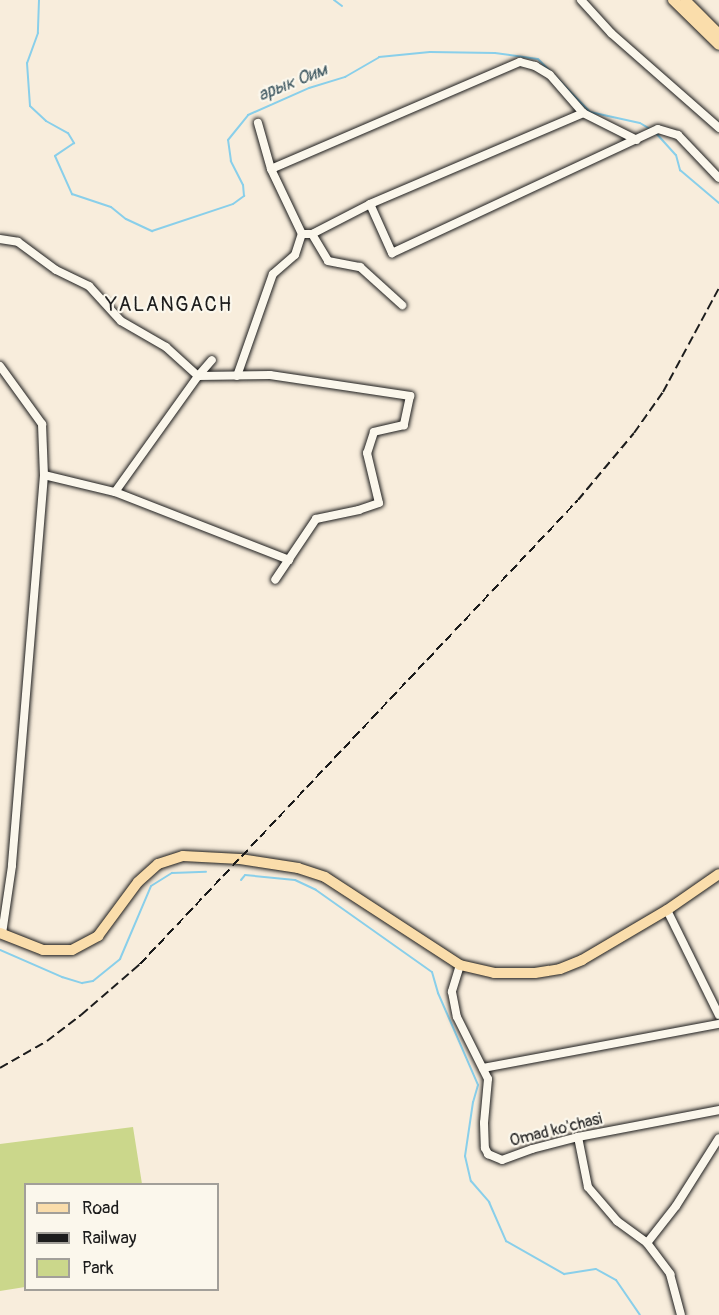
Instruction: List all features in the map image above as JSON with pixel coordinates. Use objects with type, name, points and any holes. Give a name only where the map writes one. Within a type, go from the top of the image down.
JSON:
[{"type":"main road","points":[[673,0],[719,45]]},
{"type":"main road","points":[[685,0],[719,34]]},
{"type":"main road","points":[[1,933],[43,950],[63,951],[82,946],[104,929],[138,882],[151,869],[175,858],[199,856],[264,862],[307,870],[325,877],[460,965],[494,973],[514,974],[560,969],[582,960],[667,910],[719,874]]},
{"type":"street","points":[[581,0],[611,33],[719,128]]},
{"type":"street","points":[[271,169],[520,62],[535,66],[550,75],[583,113],[639,139]]},
{"type":"street","points":[[302,234],[312,234],[370,204],[583,113]]},
{"type":"street","points":[[237,376],[273,274],[295,255],[302,234],[271,169],[258,123]]},
{"type":"street","points":[[370,204],[392,253],[546,178],[658,129],[678,135],[719,178]]},
{"type":"street","points":[[312,234],[328,261],[360,267],[402,305]]},
{"type":"street","points":[[0,239],[18,242],[56,270],[89,286],[121,321],[166,347],[198,376],[270,375],[410,396],[404,425],[374,432],[367,453],[379,502],[359,510],[316,519],[275,580]]},
{"type":"street","points":[[115,492],[198,376],[212,360]]},
{"type":"street","points":[[0,366],[42,424],[44,474],[12,866],[1,933]]},
{"type":"street","points":[[44,474],[115,492],[289,560]]},
{"type":"street","points":[[667,910],[719,1015]]},
{"type":"street","name":"Omad ko'chasi","points":[[460,965],[452,992],[458,1017],[488,1079],[484,1123],[485,1148],[488,1154],[502,1160],[531,1149],[578,1137],[719,1110]]},
{"type":"street","points":[[483,1068],[719,1024]]},
{"type":"street","points":[[578,1137],[588,1187],[617,1221],[647,1242],[670,1274],[681,1315]]},
{"type":"street","points":[[647,1242],[676,1206],[719,1138]]},
{"type":"green space","points":[[133,1127],[142,1183],[24,1183],[24,1287],[0,1291],[0,1144]]},
{"type":"waterway","name":"арык Оим","points":[[39,0],[38,33],[27,63],[30,106],[46,121],[68,133],[74,143],[55,156],[72,194],[111,207],[126,219],[152,231],[233,204],[244,196],[243,185],[231,161],[228,140],[248,115],[309,88],[345,77],[379,57],[430,52],[495,53],[538,59],[590,112],[640,123],[650,129]]},
{"type":"waterway","points":[[334,0],[342,6]]},
{"type":"waterway","name":"арык Оим","points":[[655,132],[676,155],[680,170],[719,203]]},
{"type":"waterway","points":[[0,950],[62,977],[82,983],[93,981],[120,959],[151,886],[172,873],[206,872]]},
{"type":"waterway","points":[[241,880],[245,875],[295,880],[316,890],[432,972],[438,993],[478,1085],[473,1102],[465,1156],[471,1181],[489,1202],[506,1241],[564,1274],[596,1269],[616,1280],[640,1315]]},
{"type":"railway","points":[[0,1068],[47,1041],[140,964],[578,500],[634,433],[663,392],[719,288]]},
{"type":"district","name":"YALANGACH","points":[[169,304]]}]
